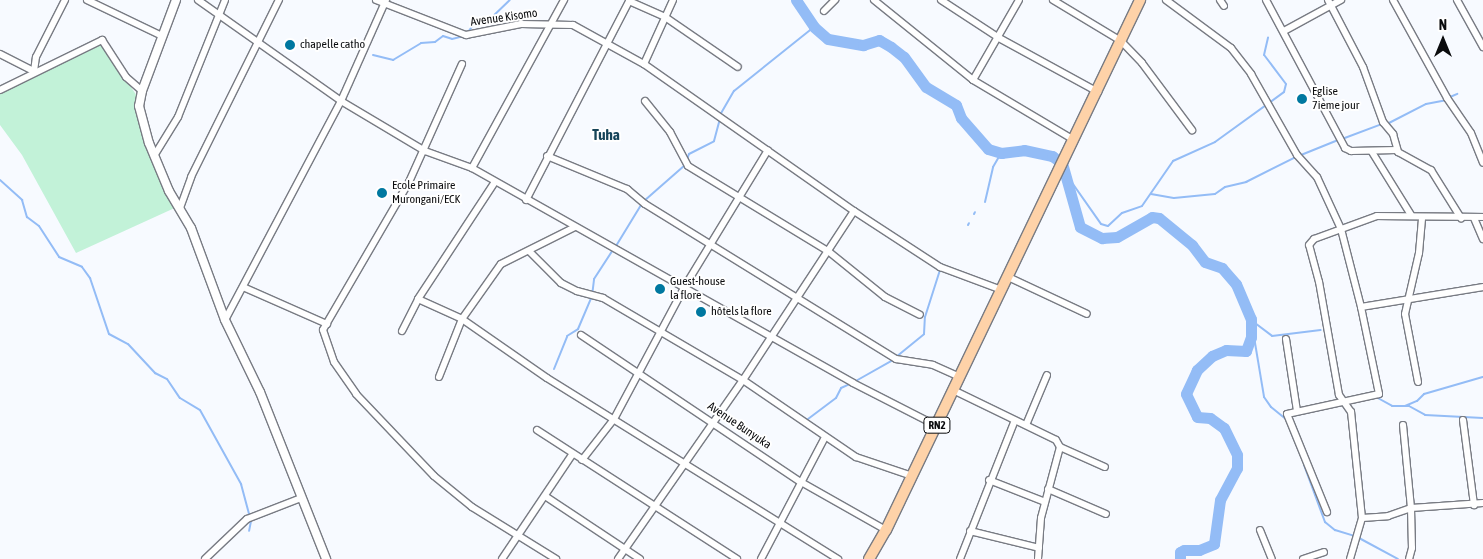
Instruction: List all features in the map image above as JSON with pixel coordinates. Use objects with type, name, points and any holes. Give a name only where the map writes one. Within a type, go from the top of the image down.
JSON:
[{"type":"highway","name":"RN2","points":[[872,558],[954,390],[999,289],[1098,92],[1140,0]]},
{"type":"street","points":[[34,71],[36,56],[65,0]]},
{"type":"street","points":[[87,0],[162,36]]},
{"type":"street","points":[[176,0],[142,91],[139,106],[154,156],[169,191],[191,228],[225,320],[260,392],[326,559]]},
{"type":"street","points":[[198,0],[216,16],[341,101],[425,151],[472,168],[526,200],[936,426]]},
{"type":"street","points":[[154,156],[178,117],[216,16],[225,0]]},
{"type":"street","points":[[180,208],[191,177],[279,0]]},
{"type":"street","name":"Avenue Kisomo","points":[[376,0],[473,36],[521,24],[550,23],[574,25],[644,64],[854,211],[940,267],[999,289]]},
{"type":"street","points":[[472,168],[564,0]]},
{"type":"street","points":[[644,64],[673,0]]},
{"type":"street","points":[[824,11],[835,0]]},
{"type":"street","points":[[874,0],[973,80],[1074,140]]},
{"type":"street","points":[[941,0],[999,38],[1098,92]]},
{"type":"street","points":[[973,80],[999,38],[1018,0]]},
{"type":"street","points":[[1052,0],[1121,41],[1142,63],[1192,130]]},
{"type":"street","points":[[1166,0],[1231,48],[1266,102],[1298,157],[1317,177],[1341,229],[1361,306],[1379,394],[1342,400],[1287,414],[1327,512]]},
{"type":"street","points":[[1266,0],[1341,139],[1351,151],[1397,150],[1432,170],[1461,218]]},
{"type":"street","points":[[1284,31],[1330,2],[1341,0]]},
{"type":"street","points":[[1393,0],[1448,99],[1471,133],[1483,163]]},
{"type":"street","points":[[1457,0],[1483,47]]},
{"type":"street","points":[[526,200],[628,1],[665,18],[738,67]]},
{"type":"street","points":[[225,320],[341,101],[385,2]]},
{"type":"street","points":[[1330,2],[1363,67],[1384,124],[1393,134],[1397,150]]},
{"type":"street","points":[[0,90],[34,71],[102,40],[126,77],[142,91]]},
{"type":"street","points":[[0,54],[34,71]]},
{"type":"street","points":[[462,64],[425,151],[323,330],[326,345],[356,394],[442,482],[472,507],[520,534],[556,559]]},
{"type":"street","points":[[645,101],[670,132],[686,163],[828,251],[884,297],[920,315]]},
{"type":"street","points":[[582,460],[614,419],[685,286],[768,150]]},
{"type":"street","points":[[1372,152],[1411,215]]},
{"type":"street","points":[[547,156],[627,189],[710,244],[799,296],[895,357],[933,364],[960,377]]},
{"type":"street","points":[[402,331],[418,299],[495,182]]},
{"type":"street","points":[[618,559],[743,380],[854,211]]},
{"type":"street","points":[[1350,559],[1362,518],[1351,412],[1342,400],[1309,245],[1314,239],[1377,216],[1483,217]]},
{"type":"street","points":[[1418,382],[1406,314],[1407,300],[1419,253],[1422,217]]},
{"type":"street","points":[[1474,218],[1483,238]]},
{"type":"street","points":[[439,377],[462,319],[501,264],[530,252],[575,227]]},
{"type":"street","points":[[530,252],[561,283],[577,292],[603,298],[743,380],[856,457],[912,476]]},
{"type":"street","points":[[1006,276],[1087,314]]},
{"type":"street","points":[[1361,306],[1407,300],[1483,286]]},
{"type":"street","points":[[243,287],[327,324]]},
{"type":"street","points":[[418,299],[462,319],[547,378],[778,524],[806,537],[838,559]]},
{"type":"street","name":"Avenue Bunyuka","points":[[582,335],[640,371],[801,482],[886,530]]},
{"type":"street","points":[[1286,340],[1297,411]]},
{"type":"street","points":[[1026,425],[1047,375]]},
{"type":"street","points":[[954,390],[1056,440],[1060,447],[1105,467]]},
{"type":"street","points":[[960,559],[989,480],[1015,420]]},
{"type":"street","points":[[1463,420],[1474,505]]},
{"type":"street","points":[[1403,425],[1411,508],[1412,548],[1409,559]]},
{"type":"street","points":[[536,430],[572,455],[656,506],[737,559]]},
{"type":"street","points":[[761,559],[825,437]]},
{"type":"street","points":[[1038,559],[1045,502],[1060,447]]},
{"type":"street","points":[[502,559],[572,455]]},
{"type":"street","points":[[989,480],[1045,502]]},
{"type":"street","points":[[1048,489],[1106,514]]},
{"type":"street","points":[[545,496],[640,559]]},
{"type":"street","points":[[205,559],[247,519],[256,518],[301,498]]},
{"type":"street","points":[[1362,518],[1388,516],[1411,508],[1483,504]]},
{"type":"street","points":[[1260,530],[1272,559]]},
{"type":"street","points":[[970,531],[1039,548]]},
{"type":"street","points":[[1302,559],[1324,552]]},
{"type":"green space","points":[[102,44],[137,96],[135,103],[141,131],[179,206],[76,253],[22,155],[0,125],[0,89]]},
{"type":"waterway","points":[[468,32],[473,25],[488,21],[510,0]]},
{"type":"waterway","points":[[796,0],[814,27],[828,39],[863,45],[879,40],[904,57],[926,87],[956,105],[961,118],[988,149],[1001,153],[1024,150],[1052,156],[1062,163],[1080,227],[1102,238],[1117,237],[1152,217],[1159,218],[1192,245],[1205,262],[1222,268],[1236,284],[1251,319],[1251,337],[1246,351],[1226,350],[1212,356],[1197,370],[1186,394],[1197,417],[1210,418],[1224,428],[1237,455],[1237,468],[1220,500],[1214,544],[1199,550],[1184,550],[1180,552],[1180,559]]},
{"type":"waterway","points":[[720,115],[734,91],[814,27]]},
{"type":"waterway","points":[[373,55],[393,60],[421,43],[435,42],[443,36],[452,39],[464,36]]},
{"type":"waterway","points":[[1068,177],[1101,224],[1108,226],[1122,213],[1142,206],[1173,161],[1215,142],[1284,92],[1286,84],[1264,55],[1268,37]]},
{"type":"waterway","points":[[1450,97],[1457,94]]},
{"type":"waterway","points":[[1387,124],[1426,104],[1446,100]]},
{"type":"waterway","points":[[687,160],[689,154],[714,141],[720,119]]},
{"type":"waterway","points":[[1342,139],[1382,124]]},
{"type":"waterway","points":[[1301,155],[1338,140]]},
{"type":"waterway","points":[[985,202],[993,167],[1001,153]]},
{"type":"waterway","points":[[1151,194],[1174,198],[1215,194],[1225,187],[1246,182],[1296,157]]},
{"type":"waterway","points":[[644,201],[685,165]]},
{"type":"waterway","points":[[0,180],[22,200],[27,217],[39,226],[59,257],[82,267],[90,278],[109,334],[128,344],[155,373],[167,379],[180,398],[200,410],[241,484],[251,521],[249,531]]},
{"type":"waterway","points":[[616,246],[641,205]]},
{"type":"waterway","points":[[554,369],[567,336],[578,329],[592,296],[594,279],[613,250]]},
{"type":"waterway","points":[[896,357],[924,334],[925,317],[940,270]]},
{"type":"waterway","points":[[1251,319],[1264,397],[1271,407],[1286,419]]},
{"type":"waterway","points":[[1251,320],[1272,336],[1321,330]]},
{"type":"waterway","points":[[854,382],[893,360]]},
{"type":"waterway","points":[[1405,406],[1417,401],[1424,394],[1483,377]]},
{"type":"waterway","points":[[808,419],[836,398],[841,388],[850,384]]},
{"type":"waterway","points":[[1376,397],[1392,406],[1409,406],[1425,415],[1483,418]]},
{"type":"waterway","points":[[1304,465],[1325,522],[1335,530],[1355,536]]},
{"type":"waterway","points":[[1359,538],[1398,559]]},
{"type":"place","name":"chapelle catho","points":[[290,45]]},
{"type":"place","name":"Eglise 7ieme jour","points":[[1302,99]]},
{"type":"place","name":"Ecole Primaire Murongani/ECK","points":[[382,193]]},
{"type":"place","name":"Guest-house la flore","points":[[660,289]]},
{"type":"place","name":"hôtels la flore","points":[[701,312]]},
{"type":"district","name":"Tuha","points":[[606,135]]}]
